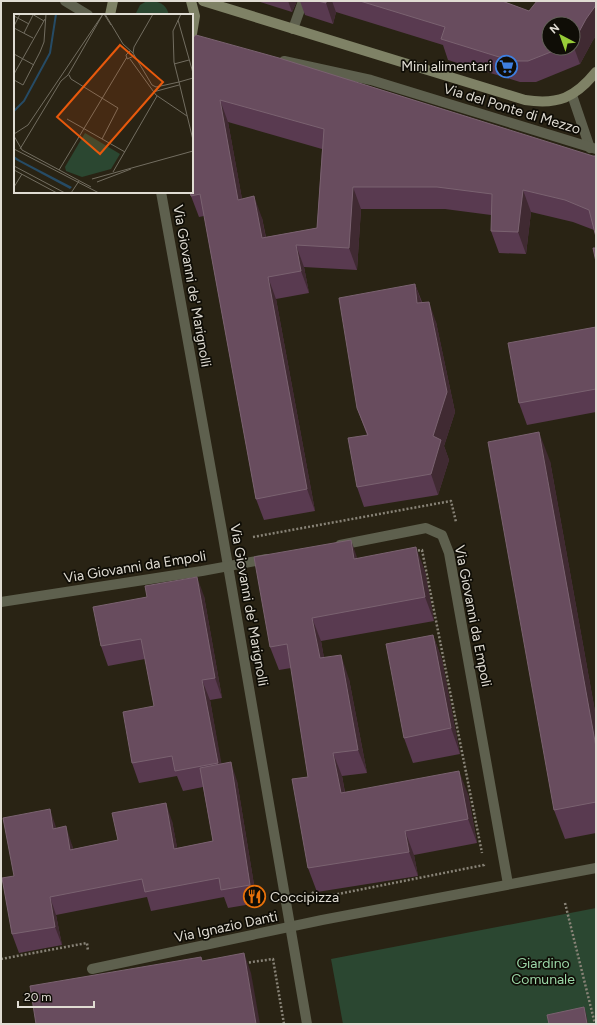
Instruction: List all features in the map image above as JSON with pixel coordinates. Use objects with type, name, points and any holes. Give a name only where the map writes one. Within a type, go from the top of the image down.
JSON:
[{"type":"main road","points":[[110,14],[113,1]]},
{"type":"main road","points":[[191,1],[195,16],[193,28]]},
{"type":"main road","name":"Via del Ponte di Mezzo","points":[[203,1],[380,54],[525,100],[553,101],[572,95]]},
{"type":"main road","points":[[572,95],[583,87],[596,72]]},
{"type":"street","points":[[65,1],[86,14]]},
{"type":"street","points":[[294,29],[303,1]]},
{"type":"street","name":"Via del Ponte di Mezzo","points":[[273,59],[371,80],[594,145]]},
{"type":"street","name":"Via del Ponte di Mezzo","points":[[572,95],[594,145]]},
{"type":"street","name":"Via Giovanni de' Marignolli","points":[[161,193],[306,1024]]},
{"type":"street","name":"Via Giovanni da Empoli","points":[[331,547],[374,540],[426,528],[442,535],[449,553],[508,884]]},
{"type":"street","name":"Via Giovanni da Empoli","points":[[1,602],[278,557]]},
{"type":"street","name":"Via Ignazio Danti","points":[[92,969],[508,884],[596,868]]},
{"type":"path","points":[[312,892],[318,898],[484,865],[422,550],[408,552]]},
{"type":"path","points":[[565,903],[594,1024]]},
{"type":"path","points":[[1,959],[87,943],[92,969]]},
{"type":"path","points":[[243,963],[273,958],[284,1024]]},
{"type":"green space","points":[[147,1],[155,2],[164,5],[169,14],[136,14],[140,5]]},
{"type":"green space","name":"Giardino Comunale","points":[[596,908],[596,1024],[343,1024],[331,959]]},
{"type":"building","points":[[360,1],[502,1],[529,11],[537,1],[596,1],[596,5],[581,28],[581,16],[541,16],[541,56],[528,61],[512,61],[441,39],[445,27]]},
{"type":"building","points":[[196,35],[279,58],[596,156],[596,237],[589,210],[565,200],[523,190],[518,232],[491,231],[492,194],[437,187],[353,187],[349,248],[296,245],[301,271],[268,277],[307,489],[256,499],[200,194],[191,196],[190,193],[193,193],[193,38]],"holes":[[[220,100],[324,129],[317,228],[262,238],[254,196],[238,200]]]},
{"type":"building","points":[[593,248],[596,248],[596,262]]},
{"type":"building","points":[[415,284],[417,303],[429,302],[447,392],[433,436],[441,440],[431,474],[357,487],[348,438],[368,435],[357,408],[339,298]]},
{"type":"building","points":[[596,327],[596,389],[519,403],[508,343]]},
{"type":"building","points":[[539,432],[596,747],[596,802],[554,810],[488,442]]},
{"type":"building","points":[[351,540],[354,559],[416,547],[425,597],[312,618],[320,658],[341,655],[358,750],[333,753],[341,793],[459,771],[468,819],[405,831],[409,852],[308,868],[292,779],[308,777],[287,644],[270,647],[254,557]]},
{"type":"building","points":[[197,577],[215,678],[202,680],[218,763],[175,771],[172,756],[132,763],[123,712],[154,706],[141,639],[101,646],[93,607],[147,597],[145,586]]},
{"type":"building","points":[[433,635],[451,728],[404,738],[386,644]]},
{"type":"building","points":[[231,762],[250,885],[221,890],[219,878],[145,892],[142,879],[50,897],[55,927],[12,934],[2,878],[14,876],[3,818],[50,809],[53,829],[66,826],[70,850],[118,840],[112,813],[166,803],[174,849],[213,841],[200,768]]},
{"type":"building","points":[[244,953],[256,1024],[36,1024],[30,986],[201,957],[202,961]]},
{"type":"building","points":[[584,1007],[587,1024],[549,1024],[547,1015]]},
{"type":"place","name":"Mini alimentari","points":[[507,66]]},
{"type":"place","name":"Coccipizza","points":[[254,897]]}]
